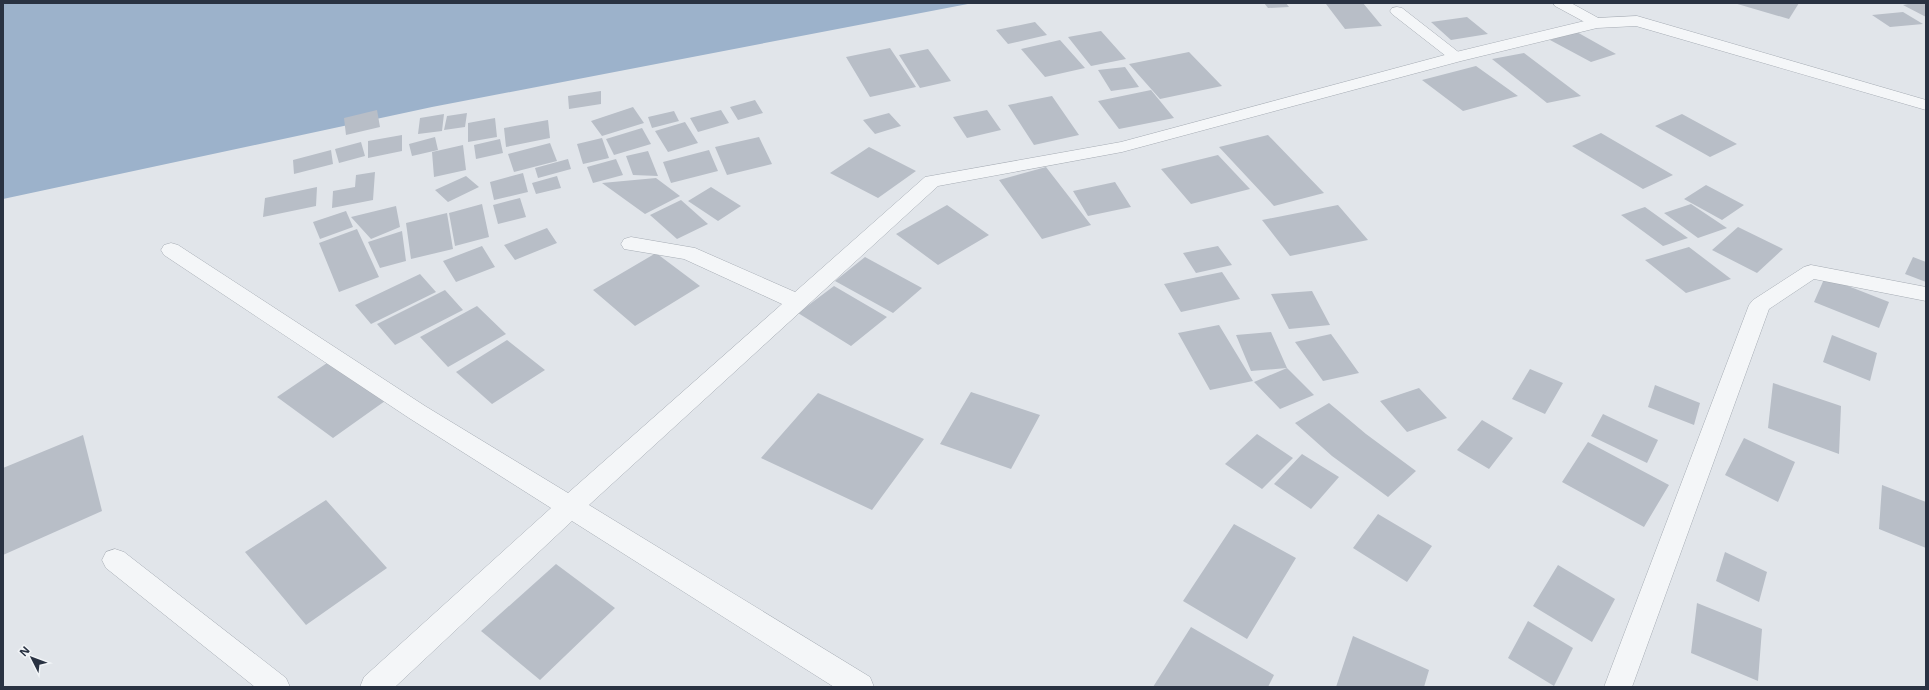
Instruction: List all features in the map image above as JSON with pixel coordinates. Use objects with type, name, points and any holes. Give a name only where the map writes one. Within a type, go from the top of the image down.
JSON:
[{"type":"street","points":[[374,687],[570,507],[932,181],[1122,147],[1456,57],[1597,23],[1637,22],[1926,105]]},
{"type":"street","points":[[631,244],[688,253],[798,302]]},
{"type":"street","points":[[171,250],[417,412],[860,687]]},
{"type":"street","points":[[1618,687],[1760,305],[1811,272],[1907,289],[1926,294]]},
{"type":"lane","points":[[1560,3],[1597,23]]},
{"type":"lane","points":[[1397,11],[1456,57]]},
{"type":"lane","points":[[115,560],[276,687]]},
{"type":"water","points":[[3,3],[973,3],[432,107],[3,199]]},
{"type":"building","points":[[1264,3],[1286,3],[1289,7],[1268,8]]},
{"type":"building","points":[[1363,3],[1382,26],[1345,29],[1326,4]]},
{"type":"building","points":[[1734,3],[1799,3],[1789,19]]},
{"type":"building","points":[[1926,3],[1926,17],[1903,5]]},
{"type":"building","points":[[1903,12],[1923,24],[1890,27],[1872,15]]},
{"type":"building","points":[[1467,17],[1488,34],[1451,40],[1431,22]]},
{"type":"building","points":[[1035,22],[1047,35],[1008,44],[996,30]]},
{"type":"building","points":[[1101,31],[1126,59],[1091,66],[1068,37]]},
{"type":"building","points":[[1575,31],[1616,54],[1591,62],[1550,40]]},
{"type":"building","points":[[1060,40],[1085,68],[1045,77],[1021,49]]},
{"type":"building","points":[[890,48],[916,87],[870,97],[846,57]]},
{"type":"building","points":[[928,49],[951,81],[920,88],[899,55]]},
{"type":"building","points":[[1189,52],[1222,86],[1160,99],[1129,64]]},
{"type":"building","points":[[1524,53],[1581,96],[1547,103],[1492,59]]},
{"type":"building","points":[[1476,66],[1518,96],[1463,111],[1422,80]]},
{"type":"building","points":[[1125,67],[1139,87],[1111,91],[1098,70]]},
{"type":"building","points":[[1151,90],[1174,118],[1119,129],[1098,101]]},
{"type":"building","points":[[601,91],[601,104],[569,109],[568,96]]},
{"type":"building","points":[[1052,96],[1079,135],[1034,145],[1008,105]]},
{"type":"building","points":[[755,100],[763,113],[738,120],[730,107]]},
{"type":"building","points":[[633,107],[644,123],[602,136],[591,121]]},
{"type":"building","points":[[377,110],[380,127],[346,135],[344,118]]},
{"type":"building","points":[[721,110],[729,123],[698,132],[690,118]]},
{"type":"building","points":[[987,110],[1001,130],[967,138],[953,117]]},
{"type":"building","points":[[674,111],[679,121],[652,128],[648,117]]},
{"type":"building","points":[[467,113],[465,127],[444,130],[447,116]]},
{"type":"building","points":[[889,113],[901,126],[875,134],[863,120]]},
{"type":"building","points":[[444,114],[442,131],[418,134],[420,118]]},
{"type":"building","points":[[1682,114],[1737,144],[1710,157],[1655,126]]},
{"type":"building","points":[[495,118],[497,137],[468,142],[468,123]]},
{"type":"building","points":[[548,120],[550,138],[506,147],[504,128]]},
{"type":"building","points":[[685,122],[698,143],[668,152],[655,131]]},
{"type":"building","points":[[642,128],[651,144],[614,155],[606,139]]},
{"type":"building","points":[[1601,133],[1673,175],[1643,189],[1572,146]]},
{"type":"building","points":[[402,135],[402,151],[368,158],[368,141]]},
{"type":"building","points":[[1268,135],[1324,193],[1274,206],[1219,147]]},
{"type":"building","points":[[435,137],[438,150],[412,156],[409,144]]},
{"type":"building","points":[[759,137],[772,164],[727,175],[715,147]]},
{"type":"building","points":[[602,138],[609,158],[583,164],[577,144]]},
{"type":"building","points":[[500,139],[503,153],[476,159],[474,145]]},
{"type":"building","points":[[361,142],[365,156],[339,163],[335,149]]},
{"type":"building","points":[[550,143],[557,161],[514,172],[508,154]]},
{"type":"building","points":[[463,145],[466,170],[434,177],[432,152]]},
{"type":"building","points":[[869,147],[916,171],[878,198],[830,173]]},
{"type":"building","points":[[331,150],[333,164],[294,174],[293,160]]},
{"type":"building","points":[[709,150],[718,171],[671,183],[663,162]]},
{"type":"building","points":[[648,151],[658,176],[633,175],[626,156]]},
{"type":"building","points":[[1218,155],[1250,189],[1191,204],[1161,169]]},
{"type":"building","points":[[568,159],[571,169],[538,178],[535,168]]},
{"type":"building","points":[[616,159],[623,175],[593,183],[587,167]]},
{"type":"building","points":[[1046,167],[1091,225],[1042,239],[999,180]]},
{"type":"building","points":[[375,172],[373,200],[332,208],[333,191],[355,187],[356,175]]},
{"type":"building","points":[[523,173],[528,192],[494,200],[490,182]]},
{"type":"building","points":[[466,176],[479,187],[448,202],[435,190]]},
{"type":"building","points":[[557,176],[561,188],[536,194],[532,183]]},
{"type":"building","points":[[656,178],[680,196],[645,214],[602,183]]},
{"type":"building","points":[[1115,182],[1131,207],[1088,216],[1073,191]]},
{"type":"building","points":[[1706,185],[1744,205],[1722,220],[1684,199]]},
{"type":"building","points":[[317,187],[316,206],[263,217],[265,198]]},
{"type":"building","points":[[711,187],[741,206],[718,221],[688,201]]},
{"type":"building","points":[[520,198],[526,217],[498,224],[493,205]]},
{"type":"building","points":[[681,200],[708,224],[677,239],[650,215]]},
{"type":"building","points":[[482,204],[489,237],[455,246],[449,213]]},
{"type":"building","points":[[1691,204],[1727,228],[1698,238],[1664,213]]},
{"type":"building","points":[[947,205],[989,235],[938,265],[896,234]]},
{"type":"building","points":[[1338,205],[1368,240],[1290,256],[1262,220]]},
{"type":"building","points":[[396,206],[400,227],[371,239],[351,217]]},
{"type":"building","points":[[1645,207],[1688,238],[1663,246],[1621,215]]},
{"type":"building","points":[[346,211],[353,227],[320,239],[313,222]]},
{"type":"building","points":[[447,213],[453,249],[411,259],[406,223]]},
{"type":"building","points":[[1738,227],[1783,249],[1757,273],[1712,250]]},
{"type":"building","points":[[547,228],[557,243],[515,260],[504,245]]},
{"type":"building","points":[[357,229],[379,277],[339,292],[319,243]]},
{"type":"building","points":[[402,231],[406,261],[380,268],[368,242]]},
{"type":"building","points":[[482,246],[495,267],[456,282],[443,261]]},
{"type":"building","points":[[1218,246],[1232,265],[1196,273],[1183,253]]},
{"type":"building","points":[[1689,247],[1731,279],[1686,293],[1645,260]]},
{"type":"building","points":[[656,253],[700,286],[635,326],[593,290]]},
{"type":"building","points":[[865,257],[922,288],[893,313],[835,281]]},
{"type":"building","points":[[1913,257],[1926,262],[1926,282],[1905,274]]},
{"type":"building","points":[[1222,272],[1240,299],[1181,312],[1164,284]]},
{"type":"building","points":[[420,274],[436,292],[371,324],[355,305]]},
{"type":"building","points":[[1825,277],[1889,302],[1879,328],[1814,302]]},
{"type":"building","points":[[834,286],[887,317],[851,346],[798,313]]},
{"type":"building","points":[[445,290],[463,310],[395,345],[377,324]]},
{"type":"building","points":[[1312,291],[1330,325],[1289,329],[1271,294]]},
{"type":"building","points":[[477,306],[506,334],[448,367],[420,337]]},
{"type":"building","points":[[1219,325],[1253,381],[1210,390],[1178,333]]},
{"type":"building","points":[[1271,332],[1287,368],[1251,371],[1236,335]]},
{"type":"building","points":[[1331,334],[1359,373],[1323,381],[1295,342]]},
{"type":"building","points":[[1832,335],[1877,353],[1870,381],[1823,362]]},
{"type":"building","points":[[507,340],[545,370],[492,404],[456,372]]},
{"type":"building","points":[[327,363],[385,401],[333,438],[277,397]]},
{"type":"building","points":[[1287,368],[1314,395],[1280,409],[1254,382]]},
{"type":"building","points":[[1530,369],[1563,383],[1545,414],[1512,399]]},
{"type":"building","points":[[1773,383],[1841,406],[1839,454],[1768,428]]},
{"type":"building","points":[[1655,385],[1700,403],[1694,425],[1648,407]]},
{"type":"building","points":[[1419,388],[1447,418],[1407,432],[1380,401]]},
{"type":"building","points":[[971,392],[1040,415],[1011,469],[940,444]]},
{"type":"building","points":[[818,393],[924,439],[872,510],[761,458]]},
{"type":"building","points":[[1329,403],[1366,434],[1416,471],[1388,497],[1332,456],[1295,423]]},
{"type":"building","points":[[1603,414],[1658,440],[1647,463],[1591,436]]},
{"type":"building","points":[[1482,420],[1513,438],[1489,469],[1457,450]]},
{"type":"building","points":[[1257,434],[1293,458],[1262,489],[1225,464]]},
{"type":"building","points":[[83,435],[102,511],[3,555],[3,468]]},
{"type":"building","points":[[1744,438],[1795,462],[1778,502],[1725,475]]},
{"type":"building","points":[[1588,442],[1669,485],[1644,527],[1562,482]]},
{"type":"building","points":[[1302,454],[1339,477],[1311,509],[1274,484]]},
{"type":"building","points":[[1882,485],[1926,502],[1926,548],[1879,529]]},
{"type":"building","points":[[326,500],[387,568],[306,625],[245,552]]},
{"type":"building","points":[[1378,514],[1432,546],[1407,582],[1353,548]]},
{"type":"building","points":[[1234,524],[1296,558],[1247,639],[1183,601]]},
{"type":"building","points":[[1725,552],[1767,572],[1759,602],[1716,581]]},
{"type":"building","points":[[556,564],[615,608],[540,680],[481,631]]},
{"type":"building","points":[[1558,565],[1615,599],[1592,642],[1533,606]]},
{"type":"building","points":[[1697,603],[1762,629],[1758,681],[1691,653]]},
{"type":"building","points":[[1528,621],[1573,648],[1554,686],[1508,658]]},
{"type":"building","points":[[1191,627],[1274,675],[1268,687],[1153,687]]},
{"type":"building","points":[[1353,636],[1429,670],[1424,687],[1336,687]]}]
